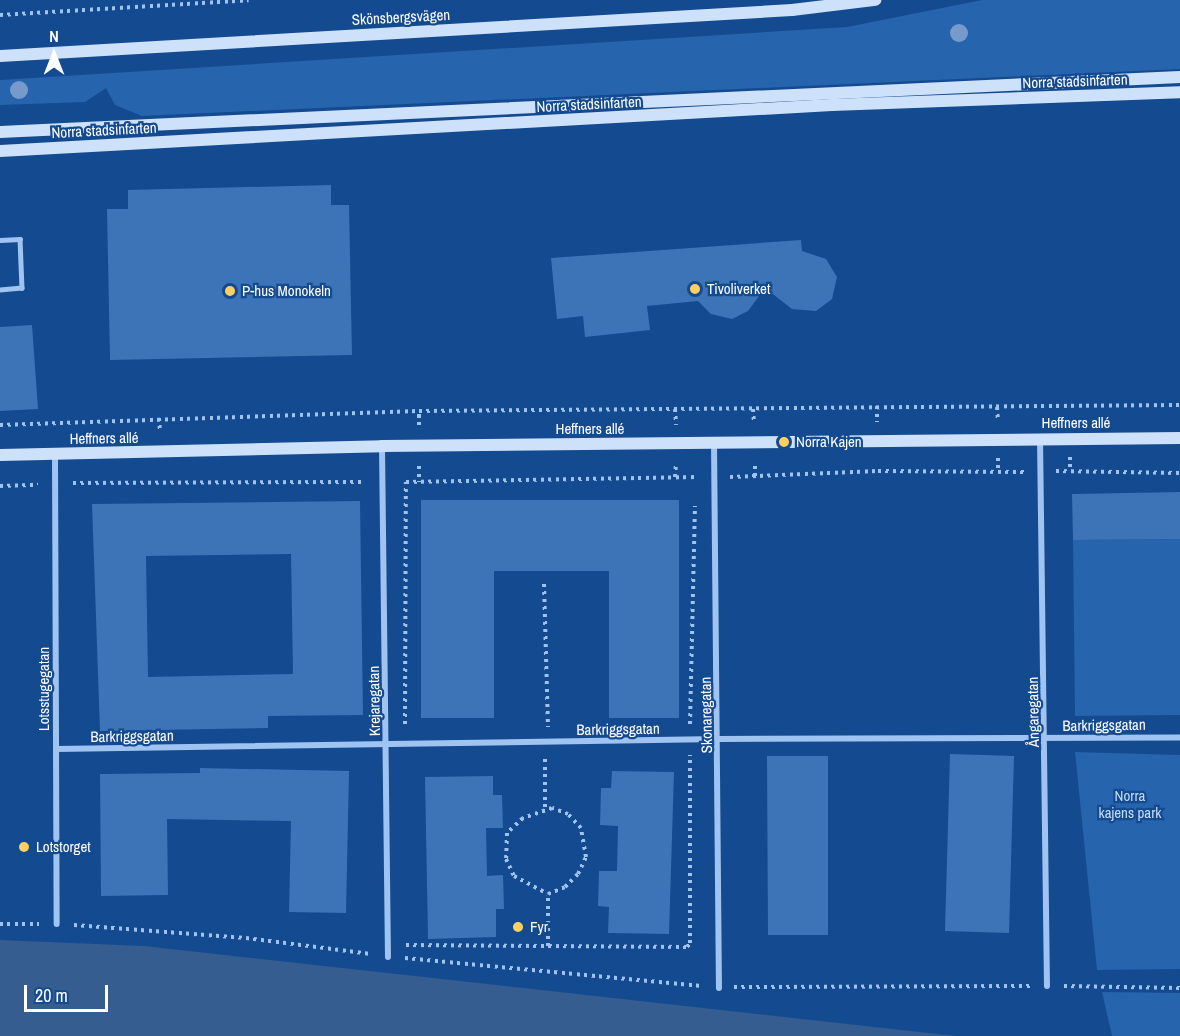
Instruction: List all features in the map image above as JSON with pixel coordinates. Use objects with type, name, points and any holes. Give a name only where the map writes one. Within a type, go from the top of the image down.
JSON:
[{"type":"main road","name":"Skönsbergsvägen","points":[[0,56],[792,10],[875,0]]},
{"type":"main road","name":"Norra stadsinfarten","points":[[2,132],[1180,77]]},
{"type":"main road","name":"Norra stadsinfarten","points":[[0,151],[832,105],[1180,92]]},
{"type":"main road","name":"Heffners allé","points":[[0,455],[381,446],[1180,438]]},
{"type":"street","name":"Ångaregatan","points":[[1040,438],[1046,738],[1047,986]]},
{"type":"street","name":"Skonaregatan","points":[[714,442],[712,477],[719,739],[719,987]]},
{"type":"street","name":"Krejaregatan","points":[[381,446],[387,745],[388,957]]},
{"type":"street","name":"Lotsstugegatan","points":[[55,454],[57,924]]},
{"type":"street","name":"Barkriggsgatan","points":[[56,749],[719,739],[1180,737]]},
{"type":"lane","points":[[0,240],[20,239],[22,288],[0,290]]},
{"type":"path","points":[[0,15],[249,0]]},
{"type":"path","points":[[0,425],[419,411],[1180,405]]},
{"type":"path","points":[[0,486],[161,480],[406,482],[696,478],[878,471],[1180,473]]},
{"type":"path","points":[[695,489],[696,478]]},
{"type":"path","points":[[405,744],[406,482]]},
{"type":"path","points":[[406,935],[406,946],[687,947],[690,943],[690,740],[695,501]]},
{"type":"path","points":[[544,584],[548,727]]},
{"type":"path","points":[[545,759],[545,809]]},
{"type":"path","points":[[545,809],[568,814],[581,828],[586,843],[586,857],[578,874],[565,887],[548,894],[519,881],[506,859],[507,832],[523,818],[545,809]]},
{"type":"path","points":[[548,894],[548,946]]},
{"type":"path","points":[[0,924],[57,924],[246,938],[388,957],[719,987],[1180,988]]},
{"type":"green space","points":[[982,0],[1180,0],[1180,69],[142,116],[115,105],[106,88],[85,102],[0,105],[0,80],[847,27]]},
{"type":"green space","points":[[1180,539],[1180,715],[1075,716],[1073,540]]},
{"type":"green space","name":"Norra kajens park","points":[[1075,752],[1180,755],[1180,969],[1097,970]]},
{"type":"green space","points":[[1102,992],[1180,993],[1180,1036],[1112,1036]]},
{"type":"shaded area","points":[[0,940],[144,946],[956,1036],[0,1036]]},
{"type":"building","name":"P-hus Monokeln","points":[[331,185],[331,205],[349,205],[352,355],[110,360],[107,209],[128,209],[128,190]]},
{"type":"building","name":"Tivoliverket","points":[[801,240],[802,251],[826,259],[837,277],[832,299],[816,311],[792,309],[765,288],[748,311],[732,319],[711,314],[698,301],[647,306],[650,330],[585,337],[583,316],[557,319],[551,258]]},
{"type":"building","points":[[32,325],[38,409],[0,411],[0,327]]},
{"type":"building","points":[[1180,492],[1180,539],[1073,540],[1072,494]]},
{"type":"building","points":[[421,500],[679,500],[679,718],[609,718],[609,571],[494,571],[494,718],[421,718]]},
{"type":"building","points":[[360,501],[363,715],[268,716],[268,728],[100,731],[92,504]],"holes":[[[291,554],[293,674],[148,677],[146,556]]]},
{"type":"building","points":[[950,754],[1014,756],[1009,933],[945,931]]},
{"type":"building","points":[[767,756],[828,756],[828,935],[768,935]]},
{"type":"building","points":[[200,768],[349,771],[346,913],[289,912],[291,821],[167,819],[168,895],[101,896],[100,774],[200,773]]},
{"type":"building","points":[[612,771],[674,772],[669,934],[608,933],[609,907],[598,906],[599,871],[617,871],[618,826],[600,825],[601,788],[611,788]]},
{"type":"building","points":[[493,776],[493,795],[502,795],[503,828],[486,828],[487,876],[503,875],[504,909],[496,909],[496,937],[428,939],[425,777]]},
{"type":"place","name":"Tivoliverket","points":[[695,289]]},
{"type":"place","name":"P-hus Monokeln","points":[[230,291]]},
{"type":"place","name":"Norra Kajen","points":[[784,442]]},
{"type":"place","name":"Lotstorget","points":[[24,847]]},
{"type":"place","name":"Fyr","points":[[518,927]]}]
